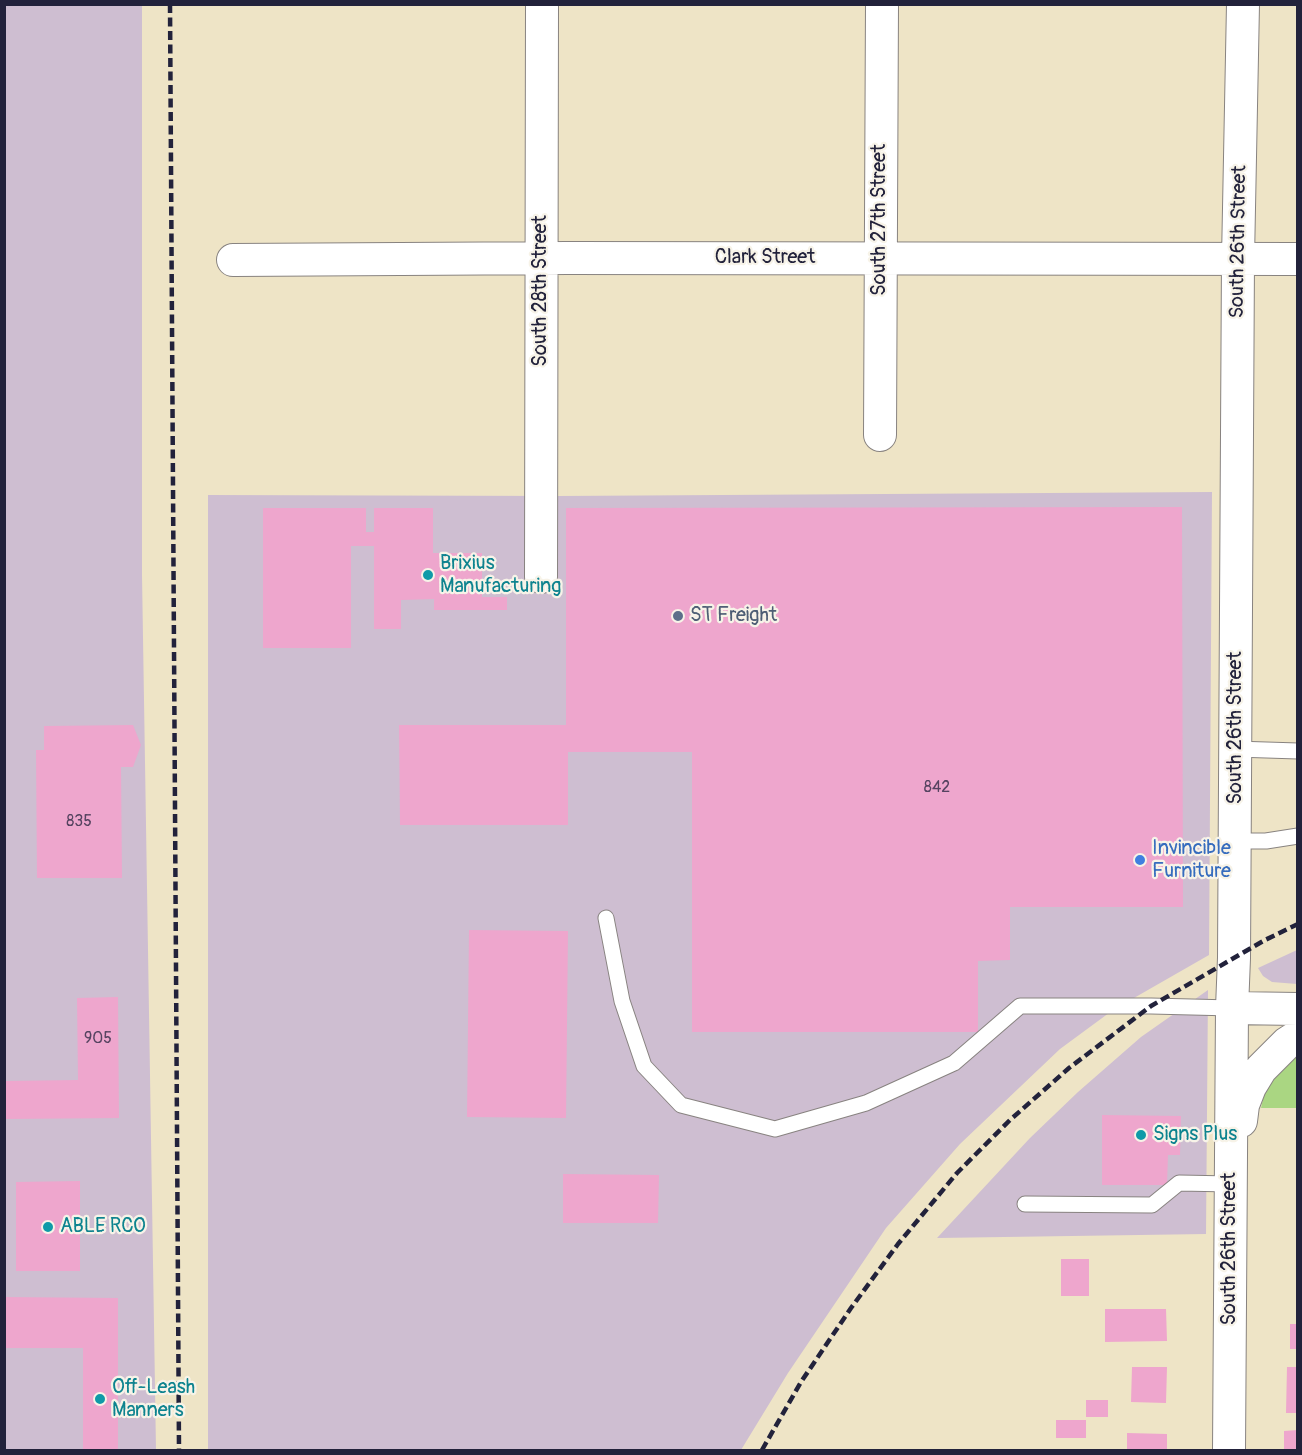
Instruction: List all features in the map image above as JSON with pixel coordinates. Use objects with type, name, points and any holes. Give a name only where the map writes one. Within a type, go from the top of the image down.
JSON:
[{"type":"street","name":"South 28th Street","points":[[541,577],[542,4]]},
{"type":"street","name":"South 27th Street","points":[[880,435],[882,4]]},
{"type":"street","name":"South 26th Street","points":[[1229,1450],[1238,259],[1243,4]]},
{"type":"street","name":"Clark Street","points":[[233,260],[1298,259]]},
{"type":"street","points":[[1232,1008],[1298,1009]]},
{"type":"street","points":[[1231,1184],[1243,1105],[1250,1087],[1261,1069],[1287,1043],[1298,1036]]},
{"type":"lane","points":[[1235,749],[1298,751]]},
{"type":"lane","points":[[1235,841],[1266,841],[1298,836]]},
{"type":"lane","points":[[606,918],[622,1001],[644,1066],[681,1105],[775,1129],[866,1103],[954,1063],[1020,1006],[1232,1008]]},
{"type":"lane","points":[[1025,1204],[1152,1205],[1179,1183],[1231,1184]]},
{"type":"shaded area","points":[[5,5],[142,5],[142,575],[156,1450],[5,1450]]},
{"type":"shaded area","points":[[1212,492],[1209,955],[1113,1010],[1060,1049],[960,1144],[886,1228],[788,1373],[741,1450],[208,1450],[208,495],[559,496]]},
{"type":"shaded area","points":[[1297,950],[1297,984],[1272,982],[1263,976],[1258,968]]},
{"type":"shaded area","points":[[1208,990],[1206,1234],[937,1238],[1030,1138],[1078,1092],[1141,1037]]},
{"type":"green space","points":[[1297,1055],[1297,1108],[1261,1108],[1265,1090],[1274,1071]]},
{"type":"building","points":[[1182,507],[1183,907],[1010,907],[1010,960],[978,961],[978,1032],[692,1032],[692,752],[568,752],[568,825],[400,825],[399,725],[566,725],[566,508]]},
{"type":"building","name":"Brixius Manufacturing","points":[[263,508],[366,508],[366,532],[374,532],[374,508],[433,508],[433,553],[482,553],[482,597],[507,597],[507,610],[434,610],[434,599],[401,600],[401,629],[374,629],[374,546],[351,546],[351,648],[263,648]]},
{"type":"building","points":[[133,725],[141,745],[133,767],[121,767],[122,878],[37,878],[36,750],[44,750],[44,726]]},
{"type":"building","points":[[469,930],[568,931],[566,1118],[467,1117]]},
{"type":"building","points":[[118,997],[119,1118],[4,1119],[4,1081],[78,1080],[77,998]]},
{"type":"building","name":"Signs Plus","points":[[1102,1115],[1181,1116],[1180,1155],[1168,1155],[1167,1185],[1102,1185]]},
{"type":"building","points":[[563,1174],[659,1175],[658,1223],[563,1223]]},
{"type":"building","name":"ABLE RCO","points":[[80,1181],[80,1271],[16,1271],[16,1182]]},
{"type":"building","points":[[1061,1259],[1089,1259],[1089,1296],[1061,1296]]},
{"type":"building","name":"Off-Leash Manners","points":[[4,1297],[118,1298],[118,1450],[83,1450],[83,1348],[4,1348]]},
{"type":"building","points":[[1105,1309],[1166,1309],[1167,1341],[1105,1342]]},
{"type":"building","points":[[1290,1324],[1298,1324],[1298,1349],[1290,1349]]},
{"type":"building","points":[[1132,1367],[1167,1367],[1166,1403],[1131,1402]]},
{"type":"building","points":[[1287,1367],[1298,1367],[1298,1413],[1286,1413]]},
{"type":"building","points":[[1086,1400],[1108,1400],[1108,1417],[1086,1417]]},
{"type":"building","points":[[1056,1420],[1086,1420],[1086,1438],[1056,1438]]},
{"type":"building","points":[[1298,1430],[1298,1450],[1284,1450],[1284,1431]]},
{"type":"building","points":[[1127,1433],[1167,1434],[1167,1450],[1127,1450]]},
{"type":"railway","points":[[170,4],[179,1450]]},
{"type":"railway","points":[[762,1450],[801,1382],[898,1244],[957,1173],[1010,1120],[1069,1068],[1151,1006],[1265,940],[1298,924]]},
{"type":"place","name":"Brixius Manufacturing","points":[[428,575]]},
{"type":"place","name":"ST Freight","points":[[678,616]]},
{"type":"place","name":"Invincible Furniture","points":[[1140,860]]},
{"type":"place","name":"Signs Plus","points":[[1141,1135]]},
{"type":"place","name":"ABLE RCO","points":[[48,1227]]},
{"type":"place","name":"Off-Leash Manners","points":[[100,1399]]}]
